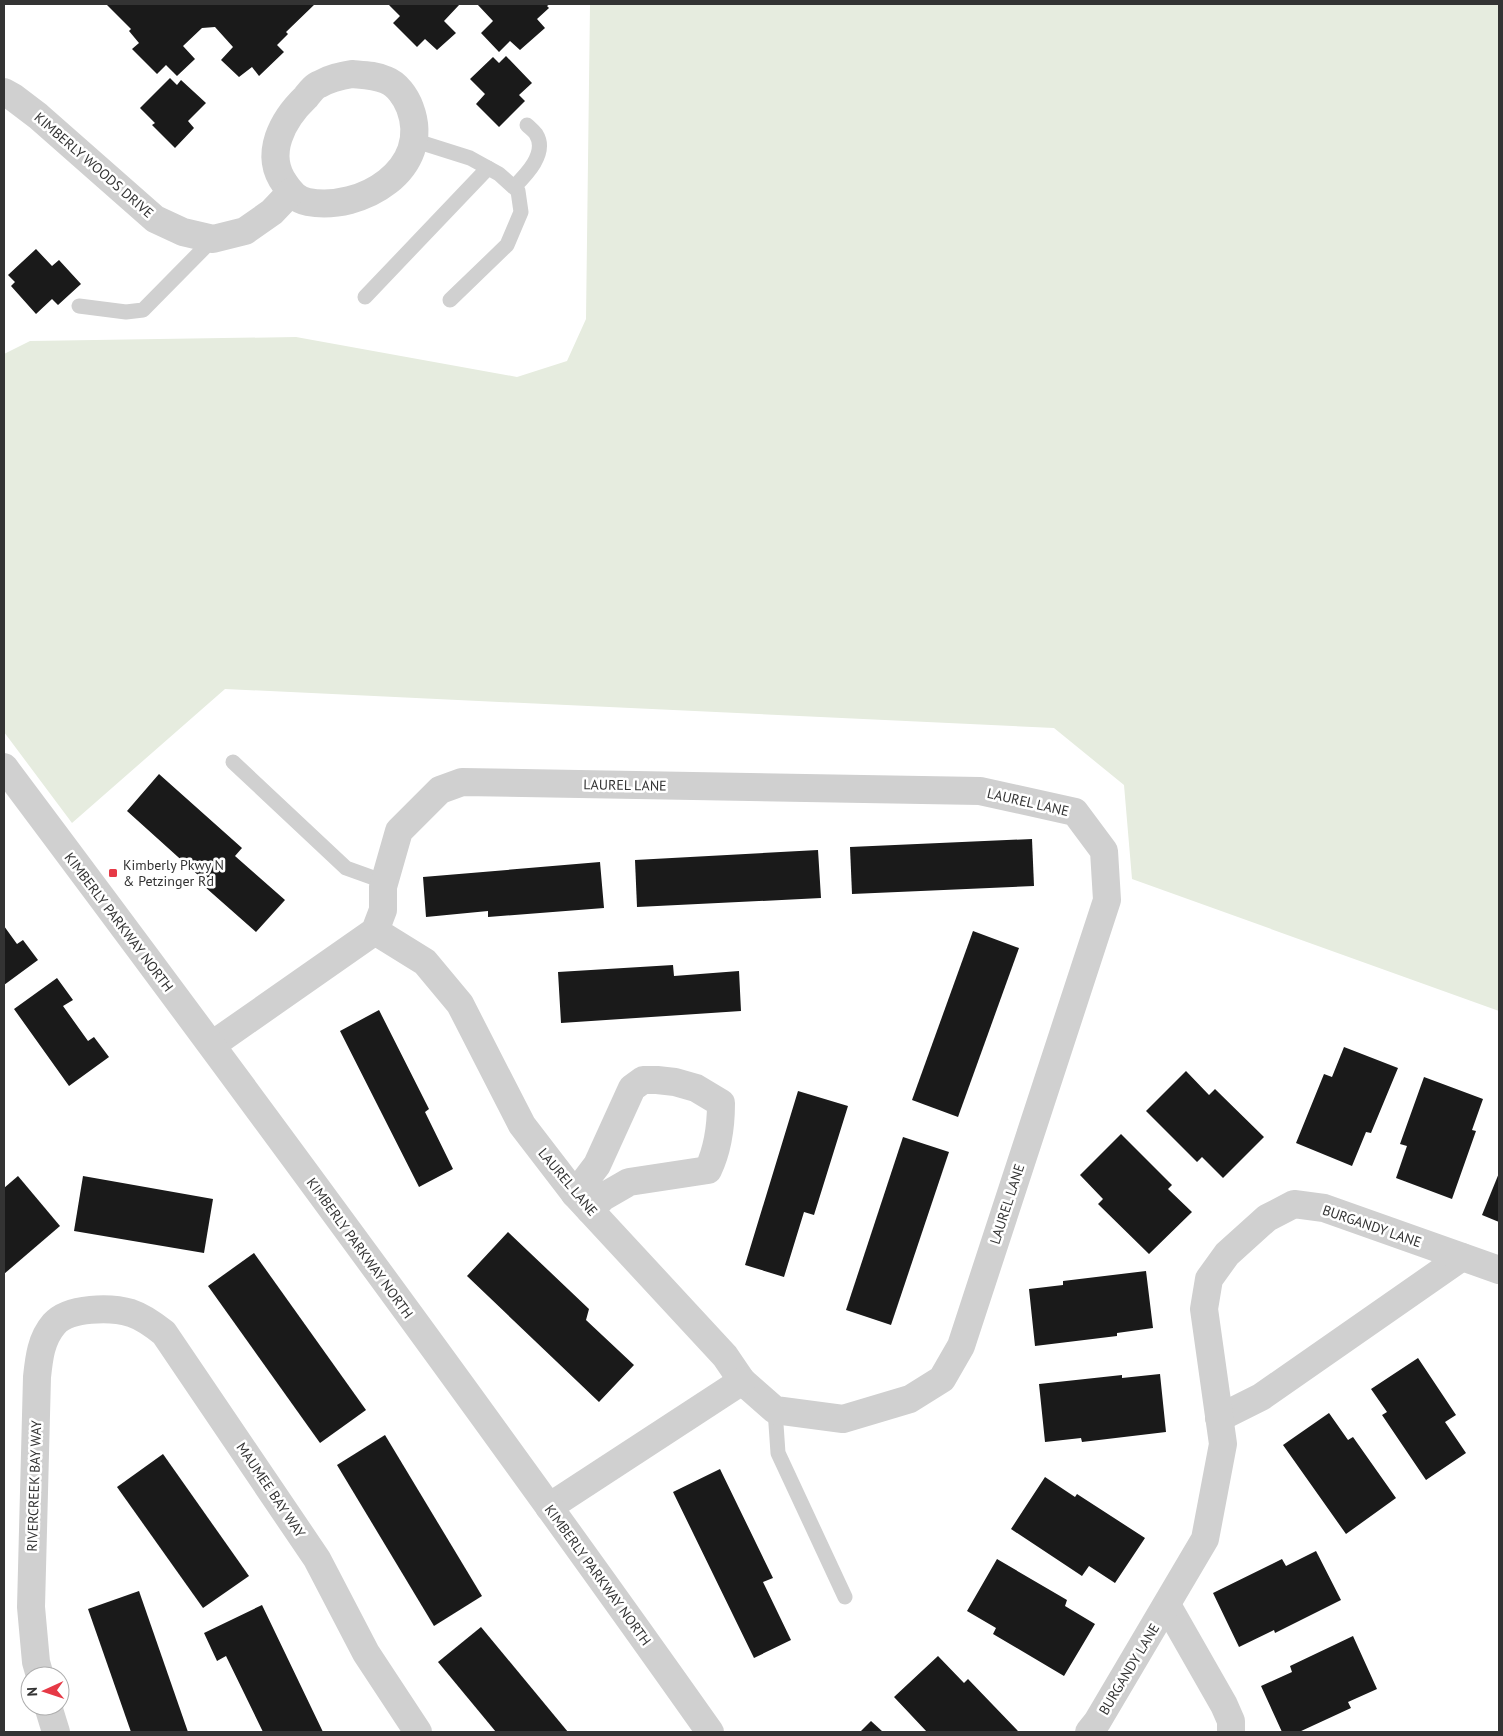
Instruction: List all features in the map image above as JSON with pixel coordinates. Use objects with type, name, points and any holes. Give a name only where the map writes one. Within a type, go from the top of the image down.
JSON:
[{"type":"street","points":[[352,74],[370,75],[387,80],[398,88],[406,100],[414,126],[413,140],[406,158],[397,173],[385,185],[365,196],[341,203],[320,204],[301,201],[282,181],[277,166],[275,151],[278,136],[293,110],[318,84],[352,74]]},
{"type":"street","name":"KIMBERLY WOODS DRIVE","points":[[4,92],[38,116],[155,219],[183,232],[213,239],[245,231],[272,212],[291,192]]},
{"type":"street","name":"KIMBERLY PARKWAY NORTH","points":[[4,768],[212,1045],[549,1507],[710,1732]]},
{"type":"street","name":"LAUREL LANE","points":[[462,782],[980,791],[1075,812],[1104,851],[1107,900],[961,1346],[942,1379],[910,1399],[843,1419],[775,1410],[742,1381],[725,1356],[583,1202],[522,1125],[460,1004],[425,962],[375,931],[382,910],[385,882],[399,831],[440,790],[462,782]]},
{"type":"street","points":[[212,1045],[375,931]]},
{"type":"street","points":[[643,1080],[675,1082],[696,1088],[722,1103],[715,1155],[708,1170],[629,1182],[603,1197],[583,1202],[632,1088],[643,1080]]},
{"type":"street","name":"BURGANDY LANE","points":[[1089,1732],[1097,1722],[1205,1539],[1223,1444],[1204,1309],[1209,1279],[1227,1254],[1267,1218],[1294,1204],[1324,1208],[1499,1270]]},
{"type":"street","points":[[1219,1418],[1261,1397],[1462,1257]]},
{"type":"street","name":"MAUMEE BAY WAY","points":[[76,1311],[111,1310],[131,1313],[148,1321],[164,1332],[317,1559],[366,1653],[418,1732]]},
{"type":"street","name":"RIVERCREEK BAY WAY","points":[[37,1666],[31,1607],[37,1378],[40,1350],[55,1323],[76,1311]]},
{"type":"street","points":[[549,1507],[742,1381]]},
{"type":"street","name":"BURGANDY LANE","points":[[1167,1605],[1224,1705],[1231,1721],[1231,1732]]},
{"type":"street","points":[[51,1716],[56,1732]]},
{"type":"lane","points":[[514,187],[531,169],[538,150],[537,135],[527,125]]},
{"type":"lane","points":[[413,140],[470,158],[500,174],[518,191],[521,212],[507,245],[450,300]]},
{"type":"lane","points":[[365,297],[488,168]]},
{"type":"lane","points":[[79,306],[126,312],[143,310],[213,239]]},
{"type":"lane","points":[[233,762],[346,868],[385,882]]},
{"type":"lane","points":[[775,1410],[778,1453],[845,1597]]},
{"type":"shaded area","points":[[590,4],[1499,4],[1499,1011],[1132,879],[1124,785],[1054,728],[225,689],[72,823],[4,732],[4,354],[30,341],[296,337],[517,377],[567,361],[586,319]]},
{"type":"building","points":[[106,4],[315,4],[286,32],[288,34],[277,45],[284,52],[259,76],[252,67],[239,77],[221,60],[233,47],[215,27],[202,28],[183,46],[195,59],[177,76],[166,65],[157,74],[132,49],[139,43],[129,31],[131,29]]},
{"type":"building","points":[[390,4],[460,4],[444,21],[456,33],[437,50],[425,39],[417,47],[393,23],[400,16]]},
{"type":"building","points":[[477,4],[550,4],[547,6],[549,8],[537,19],[545,28],[520,50],[510,41],[499,52],[481,33],[493,21]]},
{"type":"building","points":[[506,56],[532,83],[519,95],[525,101],[499,127],[476,104],[485,94],[470,79],[493,57],[499,63]]},
{"type":"building","points":[[170,78],[177,85],[181,80],[206,103],[188,121],[194,128],[175,148],[152,125],[155,123],[140,108]]},
{"type":"building","points":[[36,249],[52,266],[59,260],[81,284],[58,305],[52,299],[36,314],[11,286],[15,282],[8,275]]},
{"type":"building","points":[[159,774],[242,848],[235,856],[285,900],[256,932],[205,887],[208,884],[127,811]]},
{"type":"building","points":[[1032,839],[1034,886],[852,894],[850,847]]},
{"type":"building","points":[[818,850],[821,898],[637,907],[635,860]]},
{"type":"building","points":[[600,862],[604,908],[488,917],[488,911],[426,917],[423,877]]},
{"type":"building","points":[[4,926],[17,944],[23,940],[38,960],[4,985]]},
{"type":"building","points":[[973,931],[1019,948],[958,1117],[912,1100]]},
{"type":"building","points":[[673,965],[674,976],[739,971],[741,1011],[561,1023],[558,972]]},
{"type":"building","points":[[57,978],[73,1000],[63,1006],[88,1041],[94,1037],[109,1057],[69,1086],[14,1009]]},
{"type":"building","points":[[379,1010],[429,1109],[425,1112],[453,1169],[419,1187],[340,1031]]},
{"type":"building","points":[[1344,1047],[1398,1068],[1371,1133],[1366,1132],[1352,1166],[1296,1143],[1324,1074],[1332,1077]]},
{"type":"building","points":[[1186,1071],[1209,1095],[1215,1089],[1264,1137],[1223,1178],[1202,1157],[1197,1162],[1146,1111]]},
{"type":"building","points":[[1424,1077],[1483,1099],[1472,1130],[1476,1131],[1452,1199],[1396,1178],[1407,1146],[1400,1144]]},
{"type":"building","points":[[798,1091],[848,1106],[814,1215],[804,1212],[784,1277],[745,1265]]},
{"type":"building","points":[[1121,1134],[1172,1185],[1168,1189],[1192,1212],[1149,1254],[1098,1204],[1103,1199],[1080,1175]]},
{"type":"building","points":[[903,1137],[949,1152],[891,1325],[846,1310]]},
{"type":"building","points":[[1499,1173],[1499,1222],[1482,1215]]},
{"type":"building","points":[[18,1176],[60,1226],[4,1274],[4,1188]]},
{"type":"building","points":[[83,1176],[213,1199],[204,1253],[74,1231]]},
{"type":"building","points":[[508,1232],[589,1309],[586,1320],[634,1365],[599,1402],[467,1276]]},
{"type":"building","points":[[254,1253],[366,1410],[320,1443],[208,1286]]},
{"type":"building","points":[[1146,1271],[1153,1328],[1117,1333],[1117,1336],[1035,1346],[1029,1289],[1063,1285],[1063,1281]]},
{"type":"building","points":[[1418,1358],[1456,1415],[1445,1422],[1466,1453],[1426,1480],[1382,1415],[1387,1412],[1371,1389]]},
{"type":"building","points":[[1160,1374],[1166,1432],[1082,1442],[1081,1438],[1045,1442],[1039,1384],[1122,1375],[1122,1378]]},
{"type":"building","points":[[1329,1413],[1348,1440],[1353,1437],[1396,1498],[1346,1534],[1283,1445]]},
{"type":"building","points":[[385,1435],[482,1596],[434,1626],[337,1465]]},
{"type":"building","points":[[163,1454],[249,1576],[203,1608],[117,1487]]},
{"type":"building","points":[[720,1469],[773,1578],[763,1582],[791,1640],[754,1658],[673,1492]]},
{"type":"building","points":[[1045,1477],[1075,1497],[1077,1494],[1145,1538],[1115,1583],[1089,1566],[1082,1576],[1011,1529]]},
{"type":"building","points":[[1316,1551],[1341,1600],[1275,1633],[1274,1630],[1239,1647],[1213,1593],[1282,1559],[1286,1566]]},
{"type":"building","points":[[997,1559],[1067,1600],[1065,1606],[1095,1624],[1064,1676],[993,1634],[996,1628],[967,1611]]},
{"type":"building","points":[[139,1591],[188,1732],[131,1732],[88,1609]]},
{"type":"building","points":[[262,1605],[323,1732],[263,1732],[226,1656],[217,1661],[204,1633]]},
{"type":"building","points":[[481,1627],[568,1732],[496,1732],[438,1662]]},
{"type":"building","points":[[1353,1636],[1377,1689],[1348,1702],[1351,1708],[1299,1732],[1282,1732],[1261,1686],[1292,1672],[1290,1666]]},
{"type":"building","points":[[938,1656],[964,1683],[968,1679],[1019,1732],[927,1732],[894,1697]]},
{"type":"building","points":[[871,1721],[883,1732],[860,1732]]},
{"type":"place","name":"Kimberly Pkwy N & Petzinger Rd","points":[[113,873]]}]
